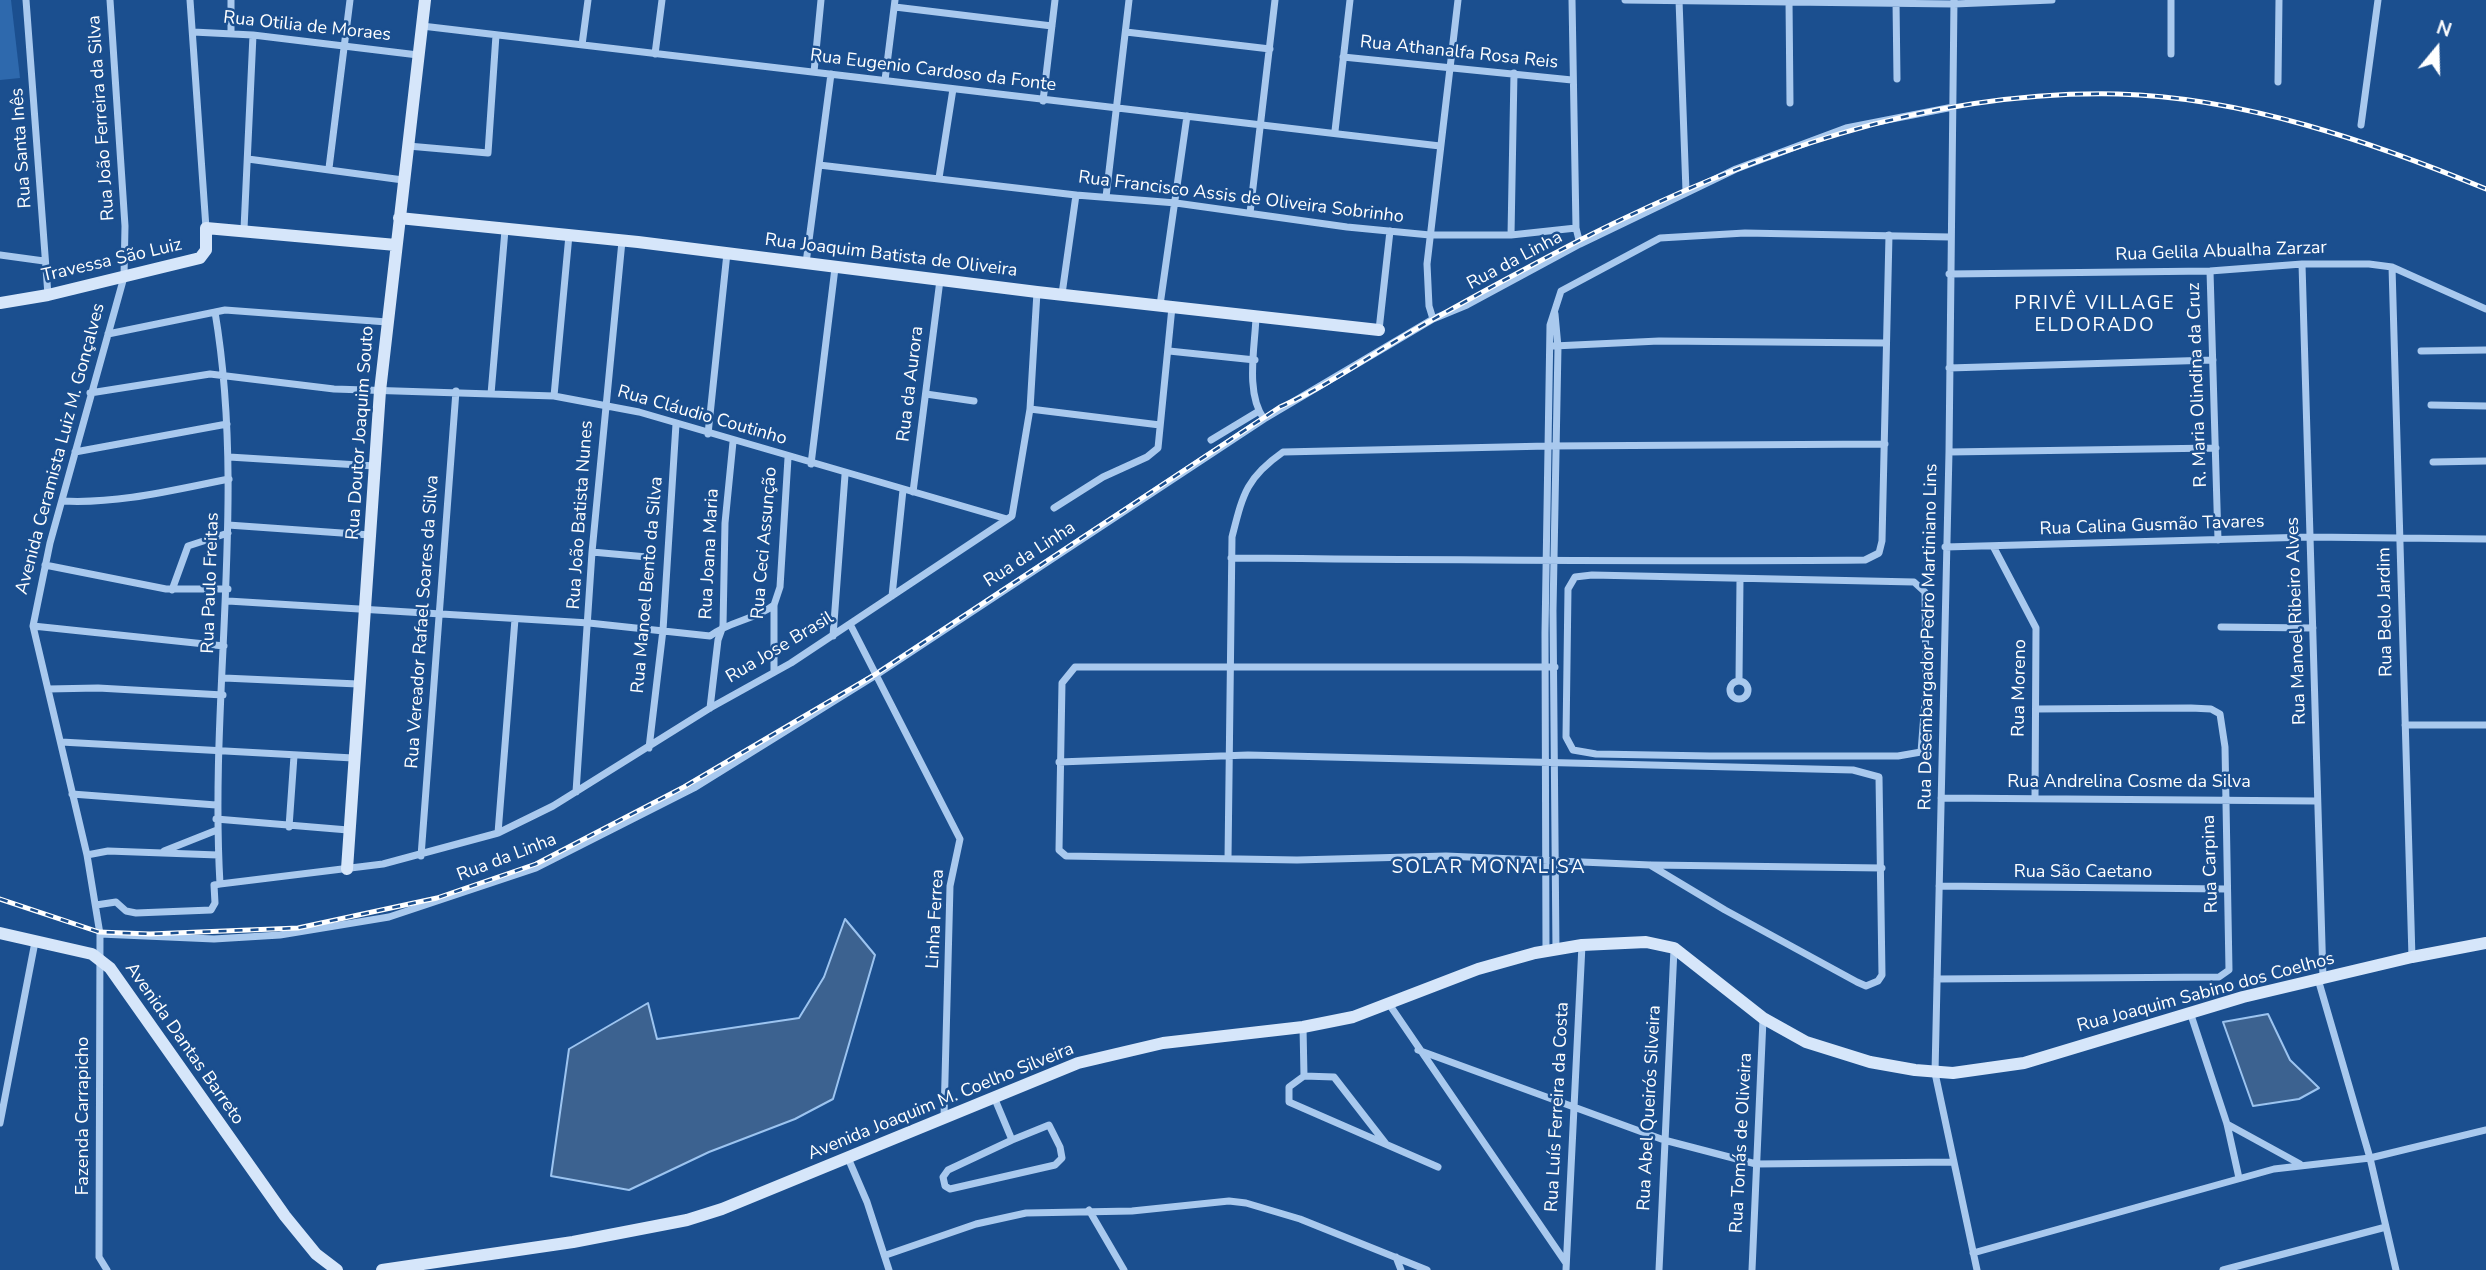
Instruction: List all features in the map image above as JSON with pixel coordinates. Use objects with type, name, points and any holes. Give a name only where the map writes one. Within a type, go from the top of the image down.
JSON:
[{"type":"main road","name":"Rua Doutor Joaquim Souto","points":[[347,869],[380,390],[425,0]]},
{"type":"main road","name":"Rua Joaquim Batista de Oliveira","points":[[399,218],[727,252],[940,281],[1379,330]]},
{"type":"main road","name":"Travessa São Luiz","points":[[0,303],[48,295],[203,257],[206,250],[206,228]]},
{"type":"main road","points":[[206,228],[244,229],[396,245]]},
{"type":"main road","name":"Avenida Dantas Barreto","points":[[0,933],[80,950],[100,958],[316,1254],[337,1270]]},
{"type":"main road","name":"Avenida Joaquim M. Coelho Silveira","points":[[382,1270],[573,1242],[687,1220],[848,1158],[1055,1071],[1131,1050],[1197,1038],[1303,1027],[1353,1017],[1478,968],[1582,945],[1646,942],[1674,948],[1763,1018],[1806,1042],[1838,1053],[1935,1073]]},
{"type":"main road","name":"Rua Joaquim Sabino dos Coelhos","points":[[1935,1073],[1969,1072],[2024,1063],[2190,1012],[2320,978],[2486,943]]},
{"type":"street","name":"Rua Santa Inês","points":[[26,0],[48,295]]},
{"type":"street","name":"Rua João Ferreira da Silva","points":[[110,0],[125,226],[124,277]]},
{"type":"street","points":[[190,0],[206,228]]},
{"type":"street","points":[[231,0],[231,32]]},
{"type":"street","points":[[330,168],[350,0]]},
{"type":"street","points":[[582,45],[588,0]]},
{"type":"street","points":[[655,54],[662,0]]},
{"type":"street","points":[[814,72],[821,0]]},
{"type":"street","points":[[1043,101],[1055,0]]},
{"type":"street","points":[[1106,197],[1129,0]]},
{"type":"street","points":[[1250,213],[1275,0]]},
{"type":"street","points":[[1335,131],[1350,0]]},
{"type":"street","points":[[1433,319],[1428,284],[1430,235],[1458,0]]},
{"type":"street","points":[[1572,0],[1576,228],[1580,244]]},
{"type":"street","points":[[1625,0],[2052,0]]},
{"type":"street","points":[[1679,0],[1686,191]]},
{"type":"street","points":[[2171,0],[2171,54]]},
{"type":"street","points":[[2278,82],[2280,0]]},
{"type":"street","points":[[2361,125],[2378,0]]},
{"type":"street","points":[[1789,1],[1790,103]]},
{"type":"street","points":[[1896,2],[1897,79]]},
{"type":"street","name":"Rua Desembargador Pedro Martiniano Lins","points":[[1954,2],[1949,452],[1935,1073],[1977,1270]]},
{"type":"street","points":[[885,80],[895,3],[1052,26]]},
{"type":"street","name":"Rua Eugenio Cardoso da Fonte","points":[[422,26],[1043,101],[1335,131],[1440,146]]},
{"type":"street","name":"Rua Otilia de Moraes","points":[[193,32],[231,32],[418,55]]},
{"type":"street","points":[[1126,32],[1270,49]]},
{"type":"street","points":[[244,229],[253,35]]},
{"type":"street","points":[[407,146],[486,154],[489,149],[496,35]]},
{"type":"street","name":"Rua Athanalfa Rosa Reis","points":[[1343,57],[1572,80]]},
{"type":"street","points":[[1511,235],[1514,73]]},
{"type":"street","points":[[806,263],[831,74]]},
{"type":"street","points":[[939,178],[954,89]]},
{"type":"street","name":"Rua da Linha","points":[[100,933],[214,939],[280,934],[389,917],[536,868],[694,788],[876,675],[1264,418],[1433,319],[1467,305],[1686,191],[1846,128],[1953,107]]},
{"type":"street","points":[[1054,508],[1103,477],[1155,452],[1160,442],[1170,351],[1166,306],[1187,116]]},
{"type":"street","points":[[248,159],[403,180]]},
{"type":"street","name":"Rua Francisco Assis de Oliveira Sobrinho","points":[[819,164],[1076,195],[1176,202],[1430,235],[1511,235],[1576,228]]},
{"type":"street","points":[[1062,294],[1076,195]]},
{"type":"street","points":[[491,394],[505,230]]},
{"type":"street","points":[[1379,330],[1390,231]]},
{"type":"street","points":[[1551,950],[1550,764],[1545,669],[1551,561],[1555,310],[1562,291],[1660,238],[1745,233],[1950,237]]},
{"type":"street","points":[[554,396],[569,235]]},
{"type":"street","points":[[1231,558],[1637,563],[1865,561],[1879,554],[1882,541],[1889,235]]},
{"type":"street","name":"Rua João Batista Nunes","points":[[576,792],[592,552],[622,241]]},
{"type":"street","points":[[708,433],[727,252]]},
{"type":"street","points":[[0,255],[44,261]]},
{"type":"street","name":"Rua Gelila Abualha Zarzar","points":[[1949,274],[2210,271],[2346,263],[2392,267],[2486,309]]},
{"type":"street","name":"Rua Manoel Ribeiro Alves","points":[[2302,264],[2320,978]]},
{"type":"street","name":"Rua Belo Jardim","points":[[2392,267],[2413,957]]},
{"type":"street","points":[[811,464],[835,268]]},
{"type":"street","name":"R. Maria Olindina da Cruz","points":[[2210,271],[2218,540]]},
{"type":"street","name":"Avenida Ceramista Luiz M. Gonçalves","points":[[100,958],[100,933],[87,855],[33,626],[45,565],[90,393],[124,277]]},
{"type":"street","name":"Rua da Aurora","points":[[913,492],[940,281]]},
{"type":"street","points":[[1007,519],[1014,512],[1030,409],[1037,292]]},
{"type":"street","points":[[108,334],[215,312],[240,310],[387,321]]},
{"type":"street","name":"Rua Paulo Freitas","points":[[215,312],[225,375],[229,457],[228,601],[216,805],[220,884]]},
{"type":"street","points":[[1256,317],[1255,360],[1259,411],[1264,418]]},
{"type":"street","points":[[1554,346],[1659,341],[1886,343]]},
{"type":"street","points":[[2421,351],[2486,350]]},
{"type":"street","points":[[1170,351],[1255,360]]},
{"type":"street","points":[[1949,368],[2213,360]]},
{"type":"street","name":"Rua Cláudio Coutinho","points":[[90,393],[198,375],[225,375],[285,385],[554,396],[605,404],[845,475],[1007,519]]},
{"type":"street","name":"Rua Vereador Rafael Soares da Silva","points":[[421,856],[456,391]]},
{"type":"street","points":[[926,394],[974,401]]},
{"type":"street","points":[[2431,405],[2486,406]]},
{"type":"street","points":[[1030,409],[1160,425]]},
{"type":"street","points":[[1211,440],[1259,411]]},
{"type":"street","points":[[75,452],[227,424]]},
{"type":"street","name":"Rua Manoel Bento da Silva","points":[[649,748],[663,630],[676,424]]},
{"type":"street","name":"Rua Joana Maria","points":[[710,709],[718,640],[723,626],[725,523],[733,442]]},
{"type":"street","points":[[1228,859],[1232,537],[1244,492],[1263,466],[1283,452],[1553,446],[1885,444]]},
{"type":"street","points":[[1949,452],[2216,448]]},
{"type":"street","points":[[229,457],[375,466]]},
{"type":"street","name":"Rua Ceci Assunção","points":[[774,671],[774,605],[780,587],[788,458]]},
{"type":"street","points":[[2433,462],[2486,461]]},
{"type":"street","points":[[833,636],[845,475]]},
{"type":"street","points":[[62,501],[88,502],[149,496],[229,479]]},
{"type":"street","points":[[892,596],[903,490]]},
{"type":"street","name":"Rua Jose Brasil","points":[[220,884],[347,869],[421,856],[498,833],[576,792],[833,636],[1007,519]]},
{"type":"street","points":[[172,590],[188,546],[228,529],[370,535]]},
{"type":"street","name":"Rua Calina Gusmão Tavares","points":[[1945,547],[2310,537],[2486,539]]},
{"type":"street","name":"Rua Moreno","points":[[1993,546],[2036,624],[2035,798]]},
{"type":"street","points":[[592,552],[647,557]]},
{"type":"street","points":[[1550,764],[1555,667],[1551,561]]},
{"type":"street","points":[[45,565],[172,590],[228,589]]},
{"type":"street","points":[[1592,575],[1740,579],[1899,579],[1917,583],[1924,590],[1926,598],[1923,748],[1916,755],[1596,754],[1569,748],[1566,737],[1567,601],[1568,585],[1573,579],[1592,575]]},
{"type":"street","points":[[1739,680],[1740,579]]},
{"type":"street","points":[[228,601],[439,616],[589,623],[710,636],[723,626],[765,611],[774,605]]},
{"type":"street","points":[[498,833],[515,619]]},
{"type":"street","name":"Linha Ferrea","points":[[850,624],[960,839],[950,886],[944,1117]]},
{"type":"street","points":[[33,626],[224,646]]},
{"type":"street","points":[[2221,627],[2313,628]]},
{"type":"street","points":[[1555,667],[1075,667],[1062,683],[1059,850],[1066,856],[1228,859],[1446,856],[1650,865],[1882,868]]},
{"type":"street","points":[[224,678],[358,684]]},
{"type":"street","points":[[1926,688],[1944,686]]},
{"type":"street","points":[[48,689],[98,688],[223,695]]},
{"type":"street","name":"Rua Carpina","points":[[1937,979],[2186,975],[2222,977],[2229,970],[2225,730],[2218,712],[2191,708],[2036,709]]},
{"type":"street","points":[[2405,725],[2486,724]]},
{"type":"street","points":[[61,742],[353,758]]},
{"type":"street","points":[[289,827],[294,756]]},
{"type":"street","points":[[1059,762],[1231,756],[1853,770],[1879,777],[1882,975],[1872,985],[1866,986],[1725,911],[1650,865]]},
{"type":"street","points":[[72,794],[216,805]]},
{"type":"street","name":"Rua Andrelina Cosme da Silva","points":[[1941,798],[2225,798],[2316,801]]},
{"type":"street","points":[[216,819],[348,830]]},
{"type":"street","points":[[160,853],[217,830]]},
{"type":"street","points":[[87,855],[108,851],[218,855]]},
{"type":"street","points":[[96,905],[116,902],[125,911],[136,914],[207,911],[215,906],[214,885],[220,884]]},
{"type":"street","name":"Rua São Caetano","points":[[1939,886],[2226,889]]},
{"type":"street","points":[[0,1123],[35,942]]},
{"type":"street","name":"Rua Luís Ferreira da Costa","points":[[1566,1266],[1582,945]]},
{"type":"street","name":"Rua Abel Queirós Silveira","points":[[1659,1270],[1674,948]]},
{"type":"street","name":"Fazenda Carrapicho","points":[[100,958],[99,1257],[107,1270]]},
{"type":"street","points":[[2320,978],[2370,1158],[2396,1270]]},
{"type":"street","points":[[1389,1004],[1566,1266]]},
{"type":"street","points":[[2190,1012],[2227,1125],[2239,1178]]},
{"type":"street","name":"Rua Tomás de Oliveira","points":[[1752,1270],[1763,1018]]},
{"type":"street","points":[[1303,1027],[1304,1076]]},
{"type":"street","points":[[1418,1050],[1664,1140],[1756,1164],[1954,1162]]},
{"type":"street","points":[[1387,1144],[1334,1077],[1304,1076],[1289,1087],[1287,1096],[1293,1106],[1438,1167]]},
{"type":"street","points":[[994,1097],[1012,1140]]},
{"type":"street","points":[[1049,1125],[1060,1147],[1062,1158],[1055,1165],[950,1189],[945,1186],[943,1177],[948,1170],[1012,1140],[1049,1125]]},
{"type":"street","points":[[2227,1125],[2301,1165]]},
{"type":"street","points":[[1973,1253],[2239,1178],[2301,1165],[2370,1158],[2486,1130]]},
{"type":"street","points":[[848,1158],[890,1270]]},
{"type":"street","points":[[886,1255],[1002,1218],[1039,1212],[1132,1211],[1239,1202],[1300,1219],[1427,1270]]},
{"type":"street","points":[[1089,1210],[1124,1270]]},
{"type":"street","points":[[2223,1270],[2386,1227]]},
{"type":"street","points":[[1395,1256],[1401,1270]]},
{"type":"shaded area","points":[[0,0],[11,0],[20,78],[0,80]]},
{"type":"shaded area","points":[[845,919],[875,955],[833,1099],[795,1119],[709,1152],[629,1190],[551,1176],[569,1049],[648,1003],[657,1039],[799,1018],[824,977]]},
{"type":"shaded area","points":[[2268,1014],[2290,1060],[2319,1088],[2299,1099],[2253,1106],[2223,1022]]},
{"type":"railway","points":[[0,899],[99,932],[150,934],[298,928],[437,898],[536,864],[684,787],[876,674],[1280,407],[1432,320],[1643,209],[1773,155],[1840,134],[1908,116],[1977,103],[2047,96],[2118,94],[2165,97],[2259,113],[2306,125],[2398,155],[2486,189]]},
{"type":"district","name":"PRIVÊ VILLAGE ELDORADO","points":[[2095,315]]},
{"type":"district","name":"SOLAR MONALISA","points":[[1489,868]]}]
